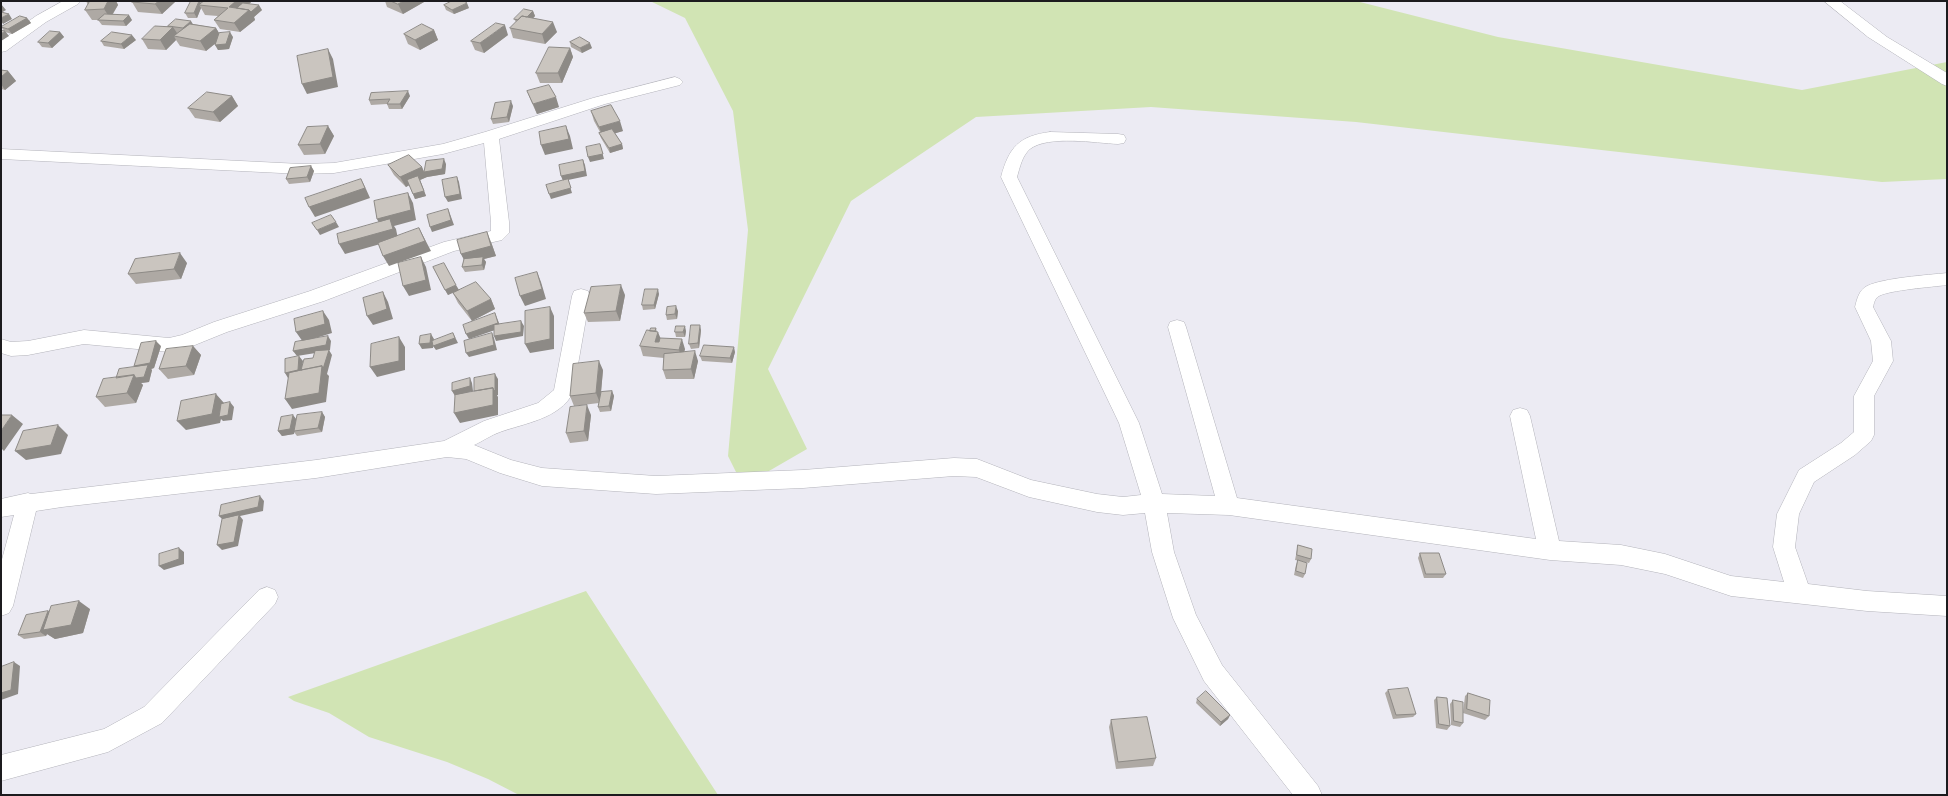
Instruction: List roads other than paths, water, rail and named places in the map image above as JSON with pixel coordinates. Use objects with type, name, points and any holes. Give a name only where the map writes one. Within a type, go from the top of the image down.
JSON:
[{"type":"street","points":[[1,48],[41,19],[73,1]]},
{"type":"street","points":[[1831,1],[1900,53],[1935,71],[1947,81]]},
{"type":"street","points":[[1,156],[301,169],[334,168],[395,156],[443,149],[491,136],[599,101],[675,82]]},
{"type":"street","points":[[1,346],[10,349],[28,348],[84,337],[146,344],[169,345],[180,343],[221,327],[248,320],[317,296],[450,246],[496,236],[500,233],[500,222],[491,136]]},
{"type":"street","points":[[1118,139],[1049,136],[1034,139],[1022,149],[1012,166],[1010,177],[1129,423],[1154,503],[1163,552],[1185,618],[1213,673],[1309,795]]},
{"type":"street","points":[[1800,594],[1784,547],[1788,514],[1806,476],[1848,449],[1864,435],[1864,396],[1883,361],[1881,341],[1864,307],[1867,297],[1872,291],[1900,285],[1947,279]]},
{"type":"street","points":[[447,449],[491,427],[545,408],[563,393],[581,296]]},
{"type":"street","points":[[1177,327],[1229,506]]},
{"type":"street","points":[[1520,416],[1550,550]]},
{"type":"street","points":[[1,508],[28,502],[316,469],[447,449],[468,451],[507,467],[542,478],[656,485],[803,479],[954,467],[977,468],[1029,488],[1097,503],[1123,506],[1154,503],[1229,506],[1372,527],[1550,550],[1621,555],[1665,564],[1731,586],[1867,602],[1947,606]]},
{"type":"street","points":[[1,606],[28,502]]},
{"type":"street","points":[[1,768],[108,740],[153,715],[267,597]]}]
